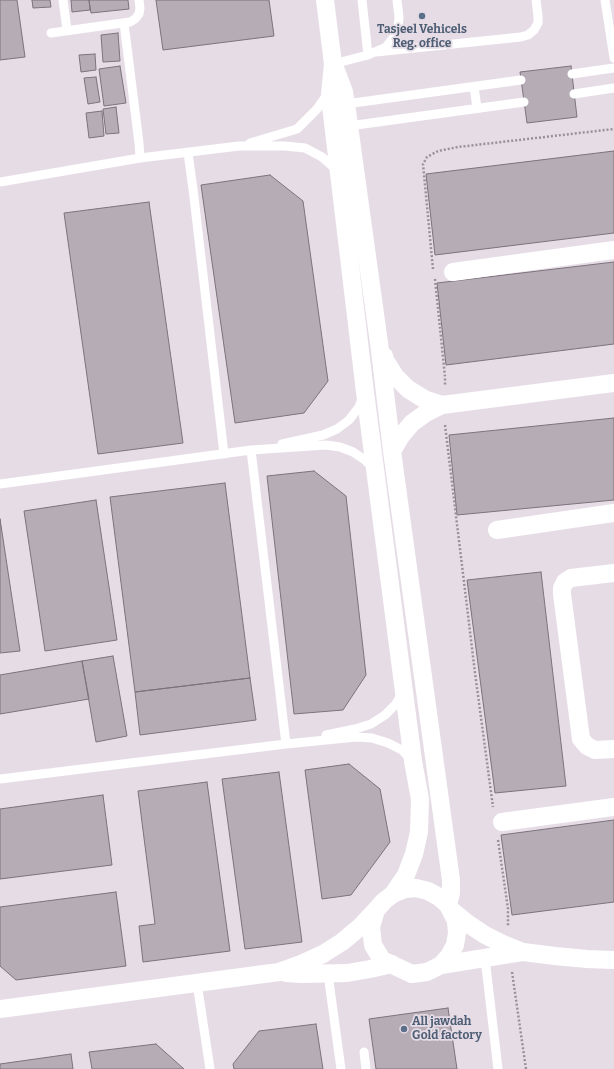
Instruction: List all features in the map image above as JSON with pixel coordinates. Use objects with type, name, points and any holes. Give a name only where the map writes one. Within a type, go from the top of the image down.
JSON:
[{"type":"street","points":[[324,0],[333,64],[331,106],[365,392],[413,761],[420,799],[419,832],[414,854],[406,875],[393,894]]},
{"type":"street","points":[[333,64],[344,92],[346,104],[451,880],[449,907],[456,921],[457,933],[455,945],[449,956],[441,965]]},
{"type":"street","points":[[453,272],[614,250]]},
{"type":"street","points":[[379,343],[385,360],[395,376],[408,389],[424,399],[442,405]]},
{"type":"street","points":[[392,451],[401,436],[412,423],[426,412],[442,405],[614,383]]},
{"type":"street","points":[[496,530],[614,514]]},
{"type":"street","points":[[614,573],[571,578],[565,582],[562,588],[582,739],[587,746],[595,750],[614,748]]},
{"type":"street","points":[[502,822],[614,808]]},
{"type":"street","points":[[0,1009],[279,972],[323,954],[336,946],[360,927],[384,901],[393,894],[405,889],[416,888],[434,894],[468,923],[503,944],[523,952],[561,957],[614,960]]},
{"type":"street","points":[[376,910],[371,927],[373,944],[382,960],[412,974],[427,972],[441,965],[523,952]]},
{"type":"street","points":[[279,972],[302,974],[347,973],[392,964]]},
{"type":"lane","points":[[62,0],[66,30]]},
{"type":"lane","points":[[51,32],[130,22],[139,14],[139,0]]},
{"type":"lane","points":[[362,0],[372,53]]},
{"type":"lane","points":[[333,64],[372,53],[386,47],[398,28],[399,17],[397,0]]},
{"type":"lane","points":[[372,53],[528,35],[538,24],[536,0]]},
{"type":"lane","points":[[605,0],[614,58]]},
{"type":"lane","points":[[124,22],[140,158]]},
{"type":"lane","points":[[572,74],[614,68]]},
{"type":"lane","points":[[346,104],[521,80]]},
{"type":"lane","points":[[474,86],[477,108]]},
{"type":"lane","points":[[574,94],[614,88]]},
{"type":"lane","points":[[239,146],[297,129],[317,109],[331,89]]},
{"type":"lane","points":[[349,126],[524,102]]},
{"type":"lane","points":[[0,182],[140,158],[239,146],[285,146],[305,148],[322,157],[339,172]]},
{"type":"lane","points":[[188,153],[224,454]]},
{"type":"lane","points":[[0,484],[251,450],[323,435],[337,429],[350,420],[359,407],[365,392]]},
{"type":"lane","points":[[251,450],[326,445],[340,447],[353,452],[365,460],[375,470]]},
{"type":"lane","points":[[251,450],[286,744]]},
{"type":"lane","points":[[286,744],[355,729],[371,724],[396,704],[404,690]]},
{"type":"lane","points":[[0,779],[286,744],[356,738],[372,738],[388,743],[402,750],[413,761]]},
{"type":"lane","points":[[485,958],[498,1069]]},
{"type":"lane","points":[[328,974],[340,1069]]},
{"type":"lane","points":[[197,983],[210,1069]]},
{"type":"lane","points":[[364,1052],[366,1069]]},
{"type":"building","points":[[0,0],[17,0],[25,57],[0,60]]},
{"type":"building","points":[[32,0],[50,0],[51,7],[33,8]]},
{"type":"building","points":[[71,0],[89,0],[90,10],[72,12]]},
{"type":"building","points":[[89,0],[128,0],[129,9],[91,13]]},
{"type":"building","points":[[156,0],[269,0],[274,36],[163,50]]},
{"type":"building","points":[[118,33],[120,61],[103,62],[101,35]]},
{"type":"building","points":[[95,54],[96,70],[81,72],[79,55]]},
{"type":"building","points":[[120,66],[126,103],[104,106],[99,69]]},
{"type":"building","points":[[571,66],[577,117],[527,123],[520,72]]},
{"type":"building","points":[[96,77],[100,102],[88,104],[84,78]]},
{"type":"building","points":[[116,107],[119,133],[106,134],[103,109]]},
{"type":"building","points":[[102,111],[104,136],[89,138],[86,113]]},
{"type":"building","points":[[614,151],[614,233],[435,255],[426,174]]},
{"type":"building","points":[[270,175],[303,201],[328,381],[304,413],[235,423],[201,185]]},
{"type":"building","points":[[149,202],[183,443],[98,454],[64,213]]},
{"type":"building","points":[[614,262],[614,344],[446,365],[437,283]]},
{"type":"building","points":[[614,418],[614,500],[457,515],[449,435]]},
{"type":"building","points":[[314,471],[346,496],[366,675],[343,710],[294,714],[267,476]]},
{"type":"building","points":[[225,483],[250,678],[135,692],[110,497]]},
{"type":"building","points":[[96,500],[117,640],[45,651],[24,511]]},
{"type":"building","points":[[0,519],[20,651],[0,653]]},
{"type":"building","points":[[541,572],[566,786],[495,793],[467,580]]},
{"type":"building","points":[[113,656],[127,736],[96,742],[82,661]]},
{"type":"building","points":[[82,661],[89,699],[0,714],[0,675]]},
{"type":"building","points":[[250,678],[256,720],[140,735],[135,692]]},
{"type":"building","points":[[349,764],[380,789],[390,842],[351,895],[322,899],[305,770]]},
{"type":"building","points":[[279,772],[302,942],[245,949],[222,779]]},
{"type":"building","points":[[207,782],[230,951],[143,962],[139,926],[155,924],[138,791]]},
{"type":"building","points":[[103,795],[112,865],[0,879],[0,809]]},
{"type":"building","points":[[614,820],[614,902],[512,915],[501,835]]},
{"type":"building","points":[[116,892],[126,966],[16,980],[0,966],[0,907]]},
{"type":"building","points":[[448,1008],[457,1069],[376,1069],[369,1019]]},
{"type":"building","points":[[316,1024],[323,1069],[234,1069],[233,1064],[259,1031]]},
{"type":"building","points":[[156,1044],[184,1069],[92,1069],[89,1052]]},
{"type":"building","points":[[71,1054],[73,1069],[0,1069],[0,1064]]},
{"type":"place","name":"Tasjeel Vehicels Reg. office","points":[[422,16]]},
{"type":"place","name":"All jawdah Gold factory","points":[[404,1029]]}]
